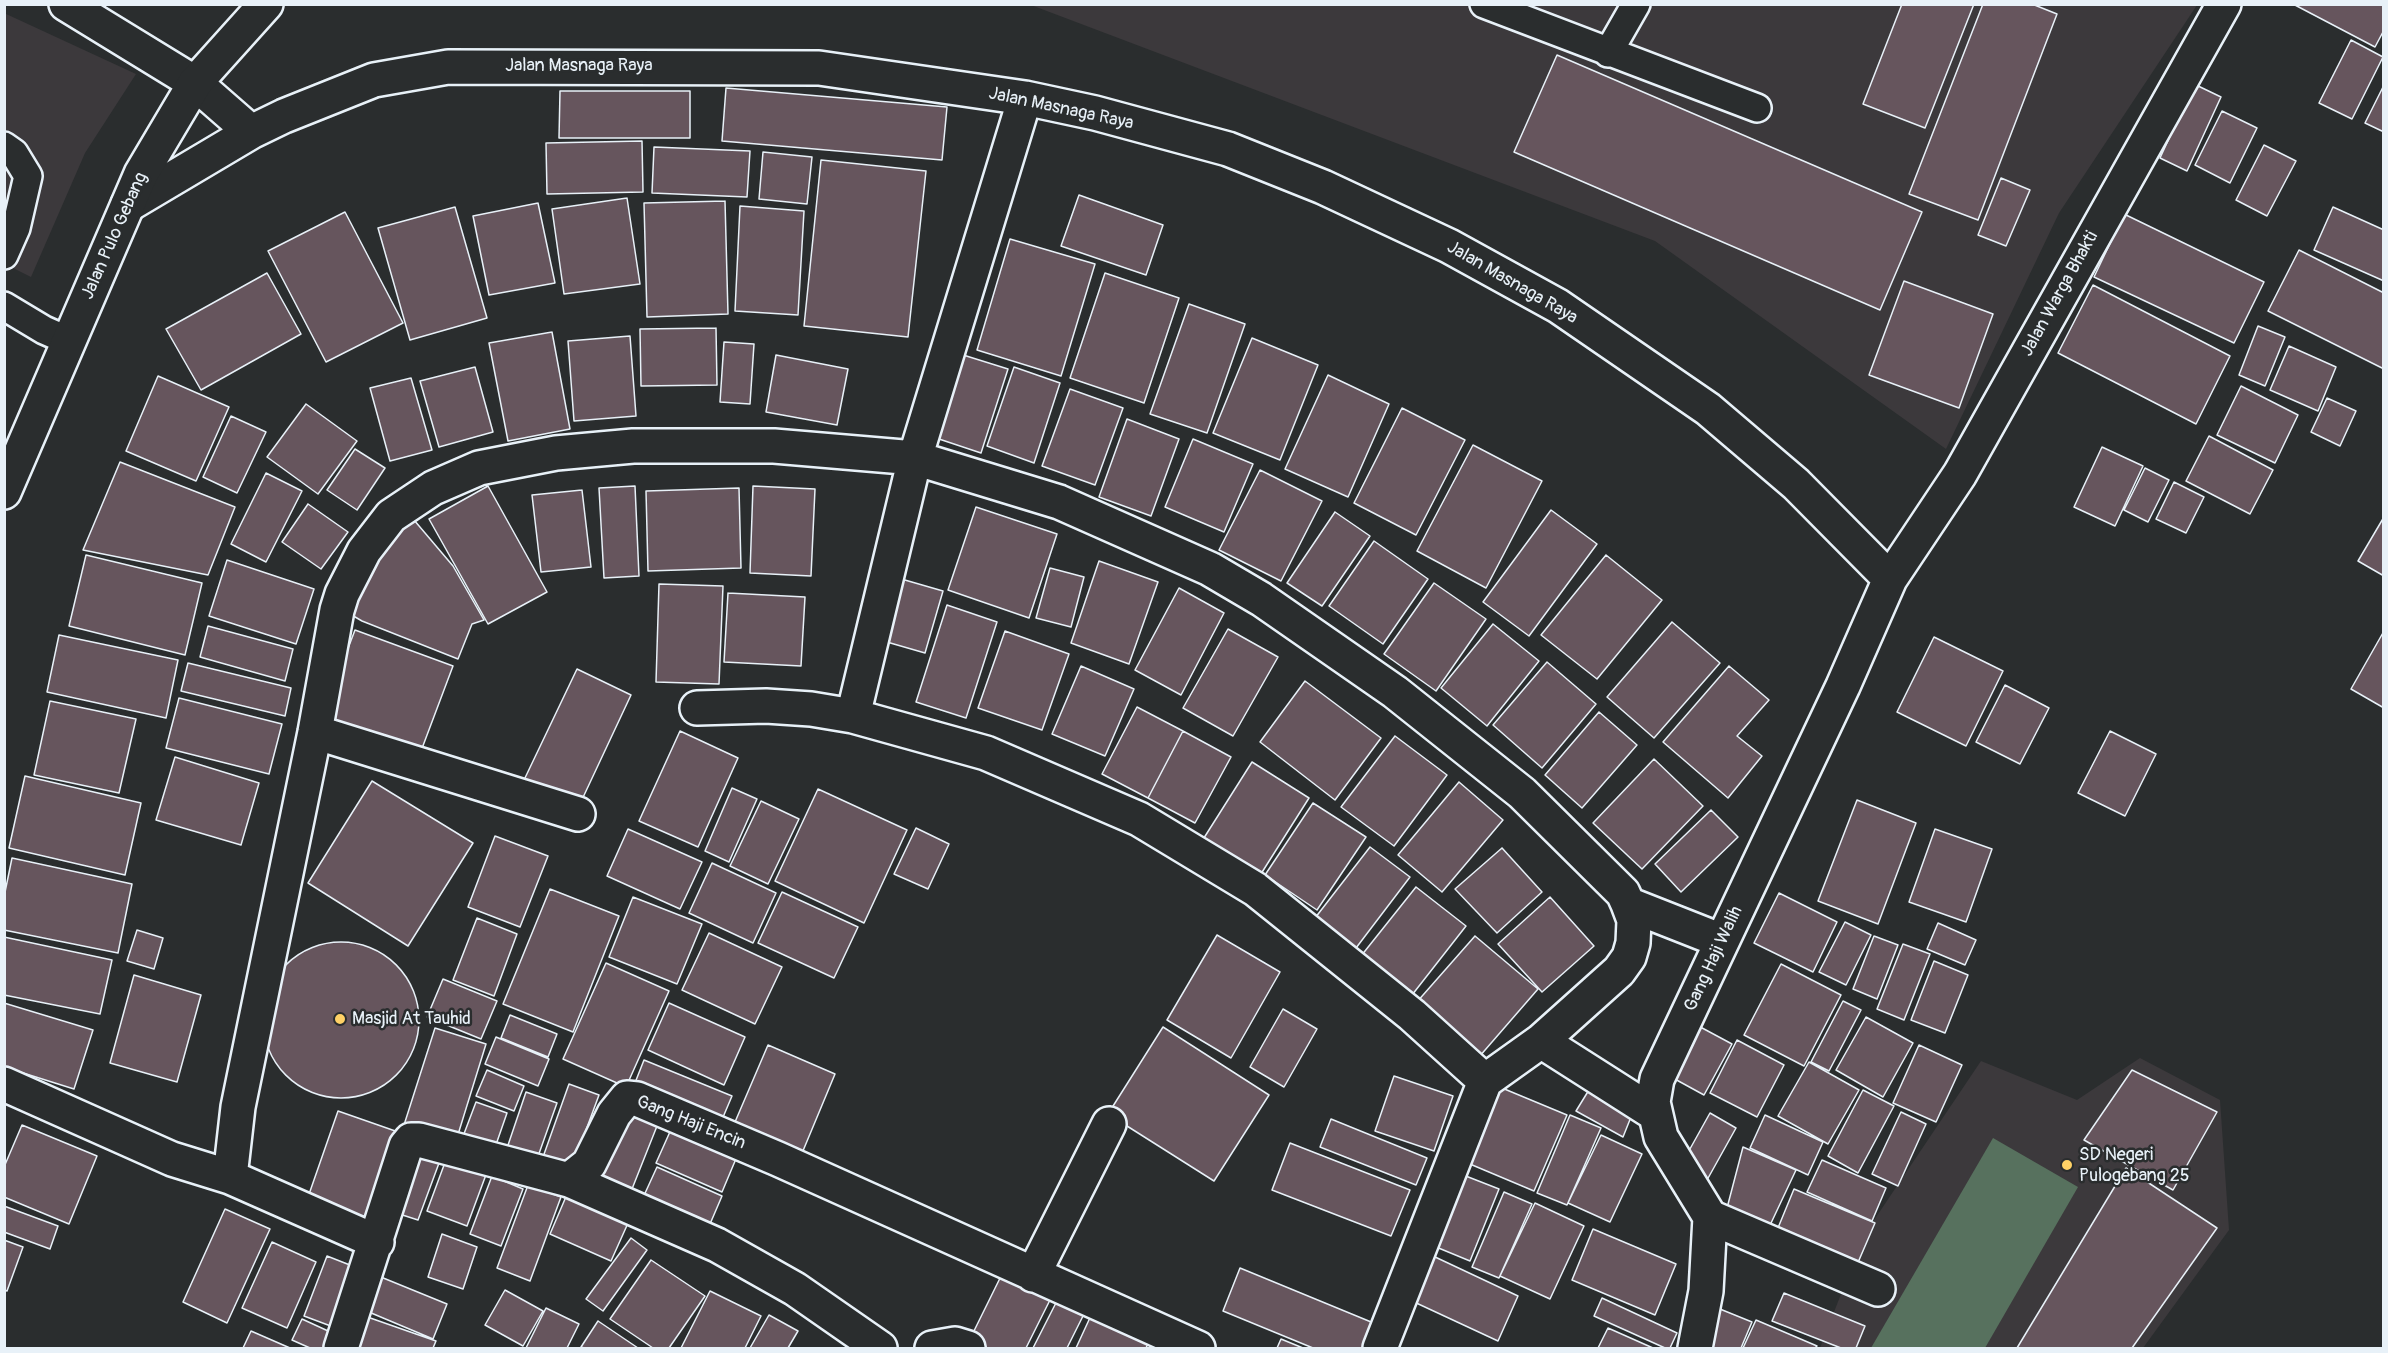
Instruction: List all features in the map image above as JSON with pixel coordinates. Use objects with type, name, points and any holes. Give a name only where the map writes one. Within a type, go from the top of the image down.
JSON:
[{"type":"street","points":[[66,4],[195,83],[251,132]]},
{"type":"street","name":"Jalan Pulo Gebang","points":[[4,492],[141,174],[195,83],[266,4]]},
{"type":"street","name":"Jalan Warga Bhakti","points":[[1890,579],[1960,474],[2224,4]]},
{"type":"street","name":"Jalan Masnaga Raya","points":[[128,206],[251,132],[284,116],[374,80],[448,67],[819,68],[1025,98],[1095,113],[1228,149],[1323,187],[1449,246],[1558,306],[1708,409],[1796,484],[1890,579]]},
{"type":"street","points":[[854,717],[915,458],[1025,98]]},
{"type":"street","points":[[230,1177],[237,1107],[342,594],[364,551],[391,516],[433,488],[479,468],[556,453],[633,446],[774,446],[915,458],[1059,502],[1209,568],[1261,599],[1395,692],[1522,792],[1623,893],[1634,920],[1633,943],[1629,957],[1619,971],[1540,1041],[1485,1081],[1380,1348]]},
{"type":"street","name":"Gang Haji Walih","points":[[1710,1217],[1661,1137],[1654,1113],[1653,1095],[1657,1079],[1843,686],[1890,579]]},
{"type":"street","points":[[697,708],[766,706],[812,709],[854,717],[986,753],[1139,819],[1255,889],[1412,1015],[1485,1081]]},
{"type":"street","points":[[315,732],[578,814]]},
{"type":"street","points":[[1628,904],[1722,941]]},
{"type":"street","points":[[1540,1041],[1654,1113]]},
{"type":"street","points":[[4,1084],[172,1159],[230,1177],[377,1242]]},
{"type":"street","name":"Gang Haji Encin","points":[[569,1180],[589,1164],[614,1114],[627,1098],[637,1099],[778,1159],[1198,1348]]},
{"type":"street","points":[[1033,1275],[1109,1124]]},
{"type":"street","points":[[341,1348],[377,1242],[406,1146],[411,1140],[569,1180],[717,1245],[795,1289],[880,1348]]},
{"type":"street","points":[[1695,1348],[1706,1291],[1710,1217],[1878,1289]]},
{"type":"street","points":[[933,1348],[955,1344],[968,1348]]},
{"type":"lane","points":[[1484,4],[1757,108]]},
{"type":"lane","points":[[1608,53],[1636,4]]},
{"type":"lane","points":[[4,146],[14,153],[28,176],[16,228],[4,255]]},
{"type":"lane","points":[[4,306],[44,330],[69,341]]},
{"type":"shaded area","points":[[1031,5],[2197,5],[2059,213],[1946,449],[1655,241]]},
{"type":"shaded area","points":[[4,13],[136,74],[85,153],[31,277],[5,264]]},
{"type":"shaded area","name":"SD Negeri Pulogebang 25","points":[[2140,1058],[2220,1100],[2229,1230],[2143,1348],[1820,1348],[1864,1235],[1981,1061],[2077,1100]]},
{"type":"green space","points":[[1993,1138],[2078,1187],[1985,1348],[1871,1348]]},
{"type":"building","points":[[1902,4],[1974,4],[1925,128],[1863,104]]},
{"type":"building","points":[[1983,4],[2032,4],[2057,14],[1978,220],[1909,194]]},
{"type":"building","points":[[2293,4],[2380,4],[2384,6],[2384,30],[2375,47]]},
{"type":"building","points":[[2351,40],[2383,57],[2352,119],[2319,103]]},
{"type":"building","points":[[1557,55],[1922,212],[1880,310],[1514,152]]},
{"type":"building","points":[[2194,84],[2221,97],[2187,171],[2160,158]]},
{"type":"building","points":[[2384,85],[2384,132],[2365,123]]},
{"type":"building","points":[[726,88],[947,107],[942,160],[722,141]]},
{"type":"building","points":[[560,91],[690,91],[690,138],[559,138]]},
{"type":"building","points":[[2222,111],[2257,128],[2230,183],[2195,165]]},
{"type":"building","points":[[642,141],[643,192],[547,194],[546,143]]},
{"type":"building","points":[[2264,145],[2296,161],[2267,216],[2236,200]]},
{"type":"building","points":[[654,147],[750,151],[747,197],[652,193]]},
{"type":"building","points":[[763,152],[812,157],[807,204],[759,199]]},
{"type":"building","points":[[821,160],[926,171],[908,337],[804,326]]},
{"type":"building","points":[[2001,178],[2030,190],[2006,246],[1978,235]]},
{"type":"building","points":[[1079,195],[1163,225],[1146,275],[1061,246]]},
{"type":"building","points":[[627,198],[640,284],[564,294],[552,209]]},
{"type":"building","points":[[725,201],[728,314],[647,317],[644,203]]},
{"type":"building","points":[[538,203],[555,283],[489,295],[473,216]]},
{"type":"building","points":[[740,206],[804,211],[798,315],[735,311]]},
{"type":"building","points":[[455,207],[487,318],[410,340],[378,228]]},
{"type":"building","points":[[2333,207],[2384,230],[2384,281],[2314,250]]},
{"type":"building","points":[[345,212],[403,323],[326,362],[268,251]]},
{"type":"building","points":[[2124,214],[2264,282],[2234,343],[2094,277]]},
{"type":"building","points":[[1010,239],[1095,264],[1061,376],[977,350]]},
{"type":"building","points":[[2299,250],[2384,293],[2384,369],[2268,311]]},
{"type":"building","points":[[267,273],[301,334],[201,390],[166,329]]},
{"type":"building","points":[[1105,273],[1179,298],[1144,403],[1070,378]]},
{"type":"building","points":[[1904,281],[1993,314],[1959,408],[1869,375]]},
{"type":"building","points":[[2093,285],[2230,356],[2196,424],[2058,353]]},
{"type":"building","points":[[1189,304],[1245,324],[1207,433],[1150,414]]},
{"type":"building","points":[[2258,326],[2285,337],[2265,386],[2239,375]]},
{"type":"building","points":[[716,328],[717,385],[641,386],[640,329]]},
{"type":"building","points":[[552,332],[570,429],[508,441],[489,343]]},
{"type":"building","points":[[630,336],[636,416],[574,421],[568,341]]},
{"type":"building","points":[[1252,338],[1318,365],[1280,460],[1213,433]]},
{"type":"building","points":[[724,342],[754,344],[750,404],[720,402]]},
{"type":"building","points":[[2289,346],[2336,367],[2318,411],[2270,390]]},
{"type":"building","points":[[960,354],[1008,369],[981,453],[933,437]]},
{"type":"building","points":[[776,355],[848,369],[837,425],[766,412]]},
{"type":"building","points":[[475,367],[493,432],[439,447],[420,381]]},
{"type":"building","points":[[1014,367],[1060,383],[1034,463],[987,446]]},
{"type":"building","points":[[1328,375],[1389,404],[1348,497],[1285,469]]},
{"type":"building","points":[[158,376],[229,407],[196,481],[126,451]]},
{"type":"building","points":[[411,378],[432,450],[390,461],[370,388]]},
{"type":"building","points":[[2241,386],[2298,415],[2275,463],[2217,435]]},
{"type":"building","points":[[1070,389],[1123,408],[1095,485],[1042,466]]},
{"type":"building","points":[[2327,398],[2356,411],[2340,446],[2311,432]]},
{"type":"building","points":[[306,404],[357,441],[318,494],[267,457]]},
{"type":"building","points":[[1402,408],[1465,440],[1416,535],[1354,503]]},
{"type":"building","points":[[231,416],[266,432],[237,493],[203,477]]},
{"type":"building","points":[[1127,419],[1179,439],[1151,516],[1099,497]]},
{"type":"building","points":[[2209,436],[2273,470],[2250,514],[2186,481]]},
{"type":"building","points":[[1193,439],[1253,464],[1224,532],[1165,507]]},
{"type":"building","points":[[1473,445],[1542,481],[1486,588],[1417,551]]},
{"type":"building","points":[[2102,447],[2143,466],[2115,526],[2074,507]]},
{"type":"building","points":[[355,449],[385,468],[357,510],[327,490]]},
{"type":"building","points":[[120,462],[235,507],[208,575],[83,550]]},
{"type":"building","points":[[2145,468],[2169,480],[2148,522],[2124,510]]},
{"type":"building","points":[[1260,470],[1322,501],[1281,581],[1219,550]]},
{"type":"building","points":[[266,473],[302,491],[266,562],[231,544]]},
{"type":"building","points":[[2174,482],[2204,497],[2186,533],[2156,519]]},
{"type":"building","points":[[488,486],[547,592],[488,624],[429,519]]},
{"type":"building","points":[[635,486],[639,576],[604,578],[599,488]]},
{"type":"building","points":[[753,486],[815,489],[811,576],[750,573]]},
{"type":"building","points":[[739,488],[741,568],[648,571],[646,491]]},
{"type":"building","points":[[582,490],[591,567],[541,572],[532,495]]},
{"type":"building","points":[[308,504],[348,532],[321,569],[282,542]]},
{"type":"building","points":[[976,507],[1057,534],[1029,618],[948,590]]},
{"type":"building","points":[[1551,510],[1597,544],[1529,636],[1483,602]]},
{"type":"building","points":[[1335,512],[1370,536],[1322,606],[1287,583]]},
{"type":"building","points":[[2384,517],[2384,576],[2358,561]]},
{"type":"building","points":[[414,520],[453,566],[484,620],[472,624],[458,659],[362,621],[338,607],[374,546]]},
{"type":"building","points":[[1374,541],[1428,579],[1383,644],[1329,606]]},
{"type":"building","points":[[86,555],[202,583],[185,655],[69,626]]},
{"type":"building","points":[[1606,555],[1662,600],[1597,679],[1541,635]]},
{"type":"building","points":[[227,560],[314,589],[296,644],[209,616]]},
{"type":"building","points":[[1099,561],[1158,582],[1129,664],[1071,643]]},
{"type":"building","points":[[1050,568],[1084,577],[1071,627],[1036,618]]},
{"type":"building","points":[[891,576],[943,591],[925,653],[873,638]]},
{"type":"building","points":[[1434,583],[1486,619],[1436,691],[1384,654]]},
{"type":"building","points":[[659,584],[723,586],[719,684],[656,682]]},
{"type":"building","points":[[1179,588],[1224,613],[1181,695],[1135,670]]},
{"type":"building","points":[[728,593],[805,597],[801,666],[724,662]]},
{"type":"building","points":[[947,605],[997,622],[966,718],[916,702]]},
{"type":"building","points":[[1672,622],[1720,663],[1654,738],[1607,697]]},
{"type":"building","points":[[1493,624],[1539,661],[1487,726],[1441,688]]},
{"type":"building","points":[[208,626],[293,649],[285,681],[200,657]]},
{"type":"building","points":[[1228,629],[1278,657],[1233,736],[1183,708]]},
{"type":"building","points":[[355,630],[453,666],[418,759],[320,722]]},
{"type":"building","points":[[1005,631],[1069,654],[1042,730],[978,708]]},
{"type":"building","points":[[2384,631],[2384,708],[2351,689]]},
{"type":"building","points":[[59,635],[178,660],[166,718],[47,692]]},
{"type":"building","points":[[1934,637],[2003,671],[1966,746],[1897,712]]},
{"type":"building","points":[[1547,662],[1596,704],[1542,768],[1493,725]]},
{"type":"building","points":[[188,663],[291,688],[285,716],[181,691]]},
{"type":"building","points":[[1081,666],[1134,689],[1105,756],[1052,734]]},
{"type":"building","points":[[1729,666],[1769,700],[1737,736],[1762,756],[1728,798],[1663,742]]},
{"type":"building","points":[[577,669],[631,695],[579,806],[524,780]]},
{"type":"building","points":[[1305,681],[1381,738],[1335,800],[1260,742]]},
{"type":"building","points":[[2005,685],[2049,708],[2020,764],[1976,742]]},
{"type":"building","points":[[179,698],[282,724],[269,774],[166,748]]},
{"type":"building","points":[[50,701],[136,719],[119,793],[34,775]]},
{"type":"building","points":[[1137,707],[1183,731],[1148,798],[1102,774]]},
{"type":"building","points":[[1599,712],[1637,745],[1582,808],[1545,775]]},
{"type":"building","points":[[680,731],[738,758],[698,847],[639,821]]},
{"type":"building","points":[[1183,731],[1231,757],[1195,823],[1148,798]]},
{"type":"building","points":[[2110,731],[2156,754],[2125,816],[2078,793]]},
{"type":"building","points":[[1395,736],[1447,775],[1394,846],[1341,807]]},
{"type":"building","points":[[175,757],[259,783],[241,845],[156,820]]},
{"type":"building","points":[[1654,759],[1703,806],[1642,869],[1593,823]]},
{"type":"building","points":[[1252,762],[1309,798],[1259,877],[1202,841]]},
{"type":"building","points":[[25,776],[141,803],[125,875],[9,848]]},
{"type":"building","points":[[372,781],[473,843],[408,946],[308,883]]},
{"type":"building","points":[[1459,782],[1503,820],[1442,892],[1398,855]]},
{"type":"building","points":[[732,788],[757,799],[729,862],[705,851]]},
{"type":"building","points":[[818,789],[907,830],[864,923],[775,881]]},
{"type":"building","points":[[1857,800],[1916,823],[1878,924],[1818,901]]},
{"type":"building","points":[[761,801],[799,819],[768,884],[730,866]]},
{"type":"building","points":[[1313,803],[1366,837],[1317,910],[1265,875]]},
{"type":"building","points":[[1711,810],[1738,837],[1681,892],[1655,864]]},
{"type":"building","points":[[916,828],[949,844],[928,889],[894,874]]},
{"type":"building","points":[[628,829],[702,862],[680,909],[607,876]]},
{"type":"building","points":[[1935,829],[1992,849],[1966,922],[1909,902]]},
{"type":"building","points":[[495,836],[548,856],[520,927],[468,907]]},
{"type":"building","points":[[1370,847],[1410,877],[1356,948],[1315,918]]},
{"type":"building","points":[[1502,848],[1542,892],[1497,933],[1455,889]]},
{"type":"building","points":[[12,858],[132,884],[118,953],[4,930],[4,897]]},
{"type":"building","points":[[712,863],[776,893],[753,943],[689,913]]},
{"type":"building","points":[[1416,887],[1466,926],[1412,995],[1361,956]]},
{"type":"building","points":[[550,889],[619,916],[573,1032],[503,1004]]},
{"type":"building","points":[[782,892],[858,927],[834,978],[758,943]]},
{"type":"building","points":[[1779,893],[1837,922],[1813,972],[1754,943]]},
{"type":"building","points":[[633,897],[702,924],[677,984],[609,957]]},
{"type":"building","points":[[1550,897],[1594,946],[1542,992],[1498,944]]},
{"type":"building","points":[[477,918],[517,934],[494,996],[453,980]]},
{"type":"building","points":[[1845,922],[1871,935],[1846,985],[1819,972]]},
{"type":"building","points":[[1938,923],[1976,940],[1965,965],[1927,949]]},
{"type":"building","points":[[137,930],[163,938],[154,969],[127,961]]},
{"type":"building","points":[[709,933],[782,967],[755,1024],[682,990]]},
{"type":"building","points":[[1217,935],[1280,972],[1231,1058],[1167,1020]]},
{"type":"building","points":[[1475,936],[1538,989],[1479,1057],[1416,1003]]},
{"type":"building","points":[[1874,936],[1898,945],[1877,999],[1853,989]]},
{"type":"building","points":[[4,937],[112,960],[100,1014],[4,995]]},
{"type":"building","name":"Masjid At Tauhid","points":[[341,942],[371,948],[396,965],[413,990],[419,1020],[413,1050],[396,1075],[371,1092],[341,1098],[311,1092],[286,1075],[269,1050],[263,1020],[269,990],[286,965],[311,948]]},
{"type":"building","points":[[1903,944],[1930,954],[1904,1020],[1877,1009]]},
{"type":"building","points":[[1934,961],[1968,975],[1945,1033],[1911,1020]]},
{"type":"building","points":[[606,963],[669,991],[626,1087],[563,1059]]},
{"type":"building","points":[[1781,964],[1841,995],[1804,1066],[1744,1035]]},
{"type":"building","points":[[134,975],[201,995],[177,1082],[110,1063]]},
{"type":"building","points":[[443,979],[497,1001],[481,1039],[427,1017]]},
{"type":"building","points":[[1843,1001],[1861,1010],[1829,1071],[1811,1062]]},
{"type":"building","points":[[4,1003],[93,1030],[74,1089],[4,1067]]},
{"type":"building","points":[[669,1003],[745,1037],[724,1085],[648,1050]]},
{"type":"building","points":[[1283,1009],[1317,1029],[1284,1087],[1250,1067]]},
{"type":"building","points":[[510,1015],[557,1034],[548,1057],[501,1038]]},
{"type":"building","points":[[1866,1017],[1913,1043],[1883,1097],[1836,1070]]},
{"type":"building","points":[[1691,1022],[1732,1044],[1704,1095],[1662,1072]]},
{"type":"building","points":[[1163,1027],[1269,1095],[1214,1181],[1108,1114]]},
{"type":"building","points":[[435,1028],[486,1044],[456,1141],[404,1125]]},
{"type":"building","points":[[496,1037],[549,1059],[538,1086],[485,1064]]},
{"type":"building","points":[[1737,1040],[1784,1065],[1757,1117],[1710,1093]]},
{"type":"building","points":[[768,1045],[835,1074],[800,1158],[732,1129]]},
{"type":"building","points":[[1919,1045],[1962,1065],[1936,1122],[1893,1103]]},
{"type":"building","points":[[644,1060],[732,1096],[718,1129],[631,1093]]},
{"type":"building","points":[[1809,1062],[1859,1090],[1828,1144],[1778,1116]]},
{"type":"building","points":[[487,1070],[524,1086],[514,1111],[476,1096]]},
{"type":"building","points":[[2132,1070],[2217,1112],[2173,1190],[2084,1140]]},
{"type":"building","points":[[1394,1076],[1453,1096],[1434,1151],[1375,1131]]},
{"type":"building","points":[[1490,1083],[1567,1115],[1534,1191],[1458,1159]]},
{"type":"building","points":[[569,1084],[599,1095],[572,1168],[543,1157]]},
{"type":"building","points":[[1592,1085],[1633,1112],[1623,1137],[1576,1111]]},
{"type":"building","points":[[1863,1090],[1894,1106],[1858,1173],[1828,1156]]},
{"type":"building","points":[[526,1092],[557,1103],[536,1162],[506,1151]]},
{"type":"building","points":[[476,1102],[507,1113],[491,1159],[459,1147]]},
{"type":"building","points":[[623,1106],[659,1121],[630,1194],[594,1180]]},
{"type":"building","points":[[338,1111],[401,1133],[369,1222],[307,1200]]},
{"type":"building","points":[[1901,1112],[1926,1124],[1898,1186],[1872,1174]]},
{"type":"building","points":[[1710,1113],[1736,1128],[1707,1180],[1681,1165]]},
{"type":"building","points":[[1570,1115],[1601,1128],[1567,1205],[1537,1193]]},
{"type":"building","points":[[1765,1115],[1823,1142],[1808,1175],[1750,1148]]},
{"type":"building","points":[[1331,1119],[1427,1158],[1416,1185],[1320,1147]]},
{"type":"building","points":[[22,1125],[97,1156],[69,1224],[4,1197],[4,1167]]},
{"type":"building","points":[[673,1125],[738,1154],[722,1192],[656,1163]]},
{"type":"building","points":[[1601,1135],[1642,1154],[1610,1222],[1568,1203]]},
{"type":"building","points":[[1290,1143],[1410,1190],[1391,1236],[1272,1190]]},
{"type":"building","points":[[414,1145],[442,1155],[418,1220],[390,1211]]},
{"type":"building","points":[[1743,1147],[1796,1170],[1764,1238],[1727,1208]]},
{"type":"building","points":[[447,1157],[487,1172],[467,1226],[427,1211]]},
{"type":"building","points":[[1822,1160],[1886,1188],[1872,1221],[1807,1192]]},
{"type":"building","points":[[657,1167],[722,1196],[707,1231],[641,1202]]},
{"type":"building","points":[[2126,1168],[2217,1228],[2132,1348],[2017,1348]]},
{"type":"building","points":[[1453,1171],[1499,1189],[1470,1261],[1424,1242]]},
{"type":"building","points":[[492,1176],[523,1189],[501,1246],[470,1234]]},
{"type":"building","points":[[528,1185],[561,1197],[530,1281],[497,1268]]},
{"type":"building","points":[[571,1185],[633,1212],[611,1261],[550,1234]]},
{"type":"building","points":[[1794,1189],[1875,1223],[1853,1274],[1773,1240]]},
{"type":"building","points":[[1504,1192],[1532,1204],[1499,1278],[1472,1267]]},
{"type":"building","points":[[1535,1203],[1584,1226],[1550,1299],[1500,1276]]},
{"type":"building","points":[[4,1206],[58,1226],[50,1249],[4,1232]]},
{"type":"building","points":[[225,1209],[270,1229],[227,1323],[183,1302]]},
{"type":"building","points":[[1593,1229],[1676,1264],[1655,1315],[1572,1280]]},
{"type":"building","points":[[442,1234],[477,1247],[463,1289],[428,1277]]},
{"type":"building","points":[[631,1238],[647,1250],[603,1311],[586,1299]]},
{"type":"building","points":[[4,1240],[23,1247],[7,1291],[4,1290]]},
{"type":"building","points":[[272,1242],[316,1262],[287,1328],[242,1308]]},
{"type":"building","points":[[327,1256],[360,1269],[336,1328],[304,1316]]},
{"type":"building","points":[[1433,1256],[1518,1296],[1498,1341],[1412,1301]]},
{"type":"building","points":[[651,1260],[705,1296],[669,1348],[653,1348],[610,1319]]},
{"type":"building","points":[[1006,1266],[1055,1290],[1026,1348],[985,1348],[969,1341]]},
{"type":"building","points":[[1240,1268],[1376,1324],[1366,1348],[1313,1348],[1223,1311]]},
{"type":"building","points":[[371,1273],[447,1304],[433,1339],[357,1307]]},
{"type":"building","points":[[505,1290],[543,1311],[523,1346],[485,1325]]},
{"type":"building","points":[[710,1291],[761,1316],[745,1348],[681,1348]]},
{"type":"building","points":[[1062,1291],[1089,1304],[1067,1348],[1033,1348]]},
{"type":"building","points":[[1784,1293],[1865,1326],[1856,1348],[1841,1348],[1772,1321]]},
{"type":"building","points":[[1602,1298],[1677,1333],[1670,1348],[1665,1348],[1594,1316]]},
{"type":"building","points":[[1715,1307],[1752,1322],[1741,1348],[1700,1348]]},
{"type":"building","points":[[546,1308],[579,1324],[567,1348],[526,1348]]},
{"type":"building","points":[[1094,1309],[1152,1335],[1146,1348],[1076,1348]]},
{"type":"building","points":[[356,1313],[436,1341],[433,1348],[343,1348]]},
{"type":"building","points":[[769,1315],[798,1331],[788,1348],[750,1348]]},
{"type":"building","points":[[302,1319],[339,1336],[334,1348],[310,1348],[292,1340]]},
{"type":"building","points":[[1756,1320],[1817,1346],[1815,1348],[1743,1348]]},
{"type":"building","points":[[598,1321],[638,1348],[581,1347]]},
{"type":"building","points":[[1608,1328],[1653,1348],[1598,1348]]},
{"type":"building","points":[[251,1331],[290,1348],[243,1348]]},
{"type":"building","points":[[1281,1339],[1303,1348],[1277,1348]]},
{"type":"place","name":"Masjid At Tauhid","points":[[340,1019]]},
{"type":"place","name":"SD Negeri Pulogebang 25","points":[[2067,1165]]}]
